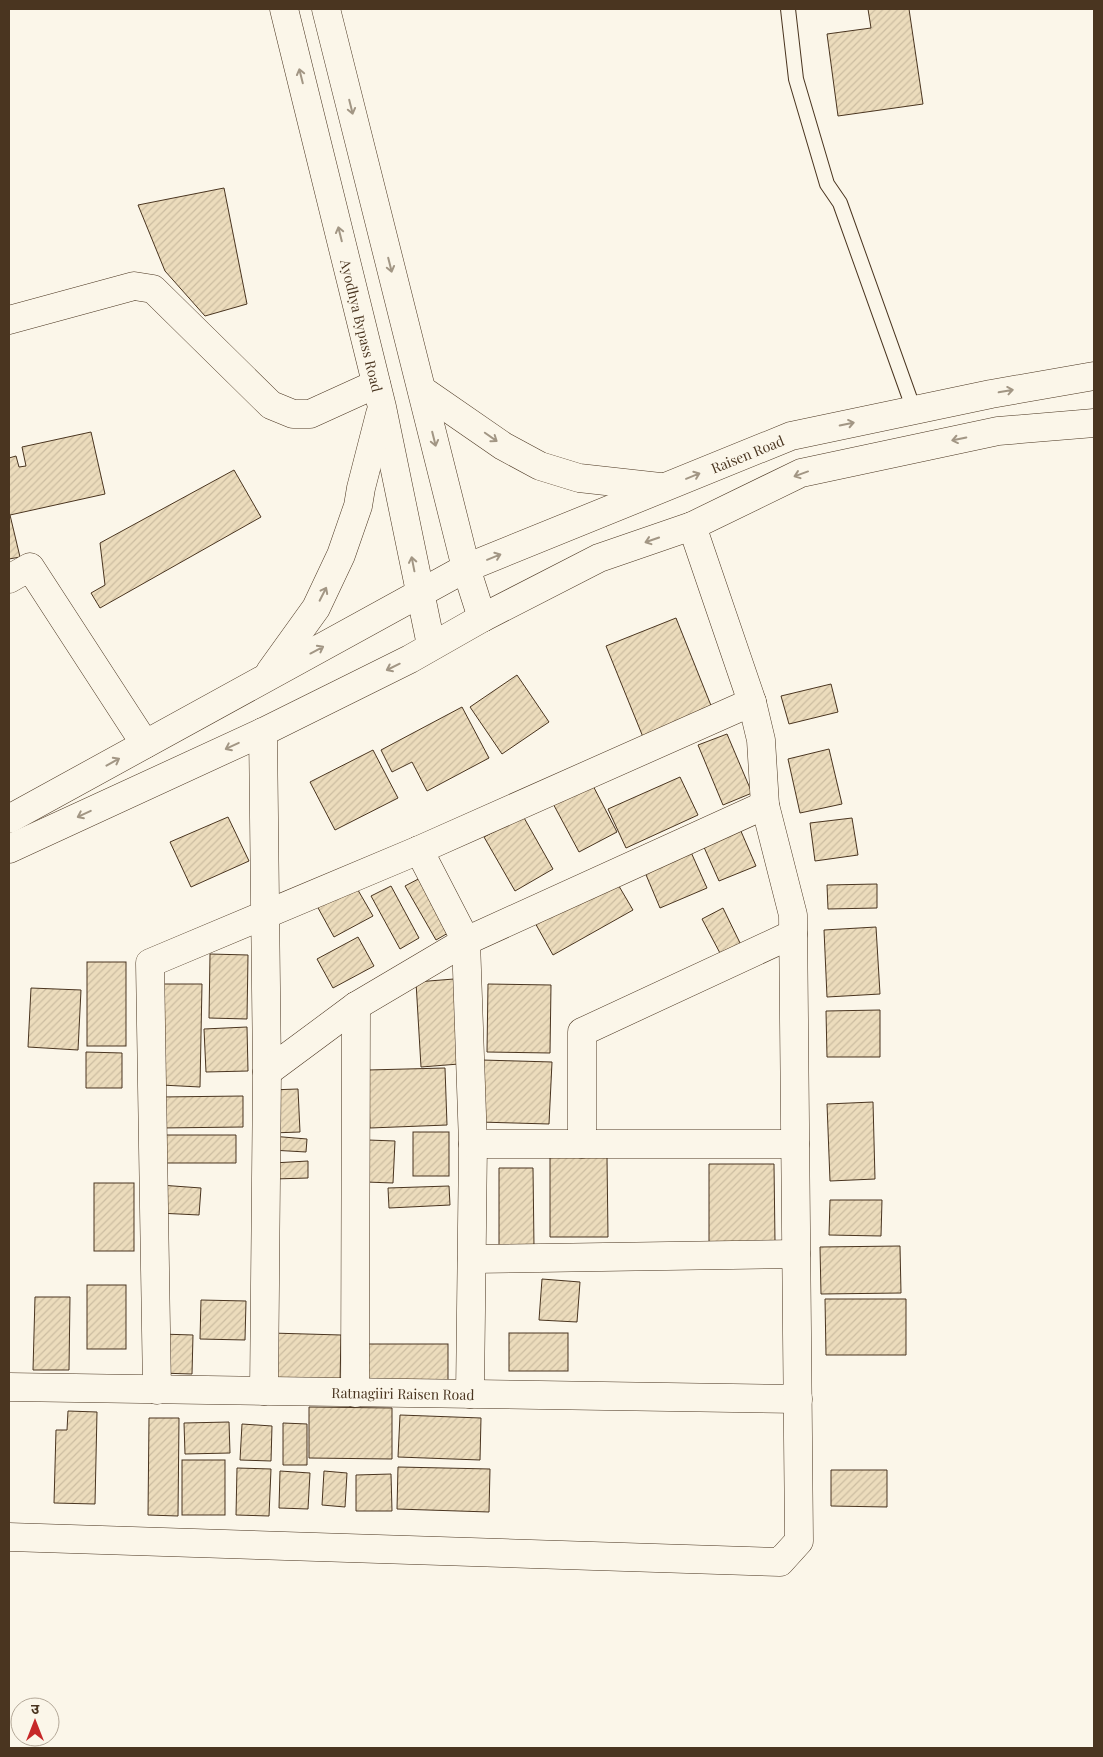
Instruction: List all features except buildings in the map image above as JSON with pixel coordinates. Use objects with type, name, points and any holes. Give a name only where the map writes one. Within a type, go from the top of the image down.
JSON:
[{"type":"street","name":"Ayodhya Bypass Road","points":[[284,9],[379,395],[431,646]]},
{"type":"street","points":[[326,9],[466,568],[482,618]]},
{"type":"street","points":[[9,320],[134,286],[152,289],[271,406],[293,414],[310,414],[379,395],[358,506],[341,555],[316,608],[266,678]]},
{"type":"street","name":"Raisen Road","points":[[9,820],[466,568],[791,436],[991,394],[1094,376]]},
{"type":"street","points":[[422,390],[503,446],[540,466],[578,478],[665,487]]},
{"type":"street","points":[[9,849],[263,732],[410,659],[482,618],[599,558],[692,526],[801,473],[998,431],[1094,424]]},
{"type":"street","points":[[9,1537],[780,1562],[799,1541],[794,915],[765,804],[762,740],[752,702],[692,526]]},
{"type":"street","points":[[9,579],[30,567],[145,744]]},
{"type":"street","points":[[157,1390],[150,963],[419,850],[752,702]]},
{"type":"street","points":[[263,732],[267,1072],[264,1391]]},
{"type":"street","points":[[267,1072],[356,1006],[466,941],[765,804]]},
{"type":"street","points":[[419,850],[466,941],[473,1144],[470,1394]]},
{"type":"street","points":[[582,1144],[582,1032],[794,934]]},
{"type":"street","points":[[355,1393],[356,1006]]},
{"type":"street","points":[[473,1144],[796,1144]]},
{"type":"street","points":[[472,1259],[796,1254]]},
{"type":"street","name":"Ratnagiiri Raisen Road","points":[[9,1387],[798,1400]]},
{"type":"lane","points":[[788,9],[796,79],[827,184],[840,203],[914,410]]}]
